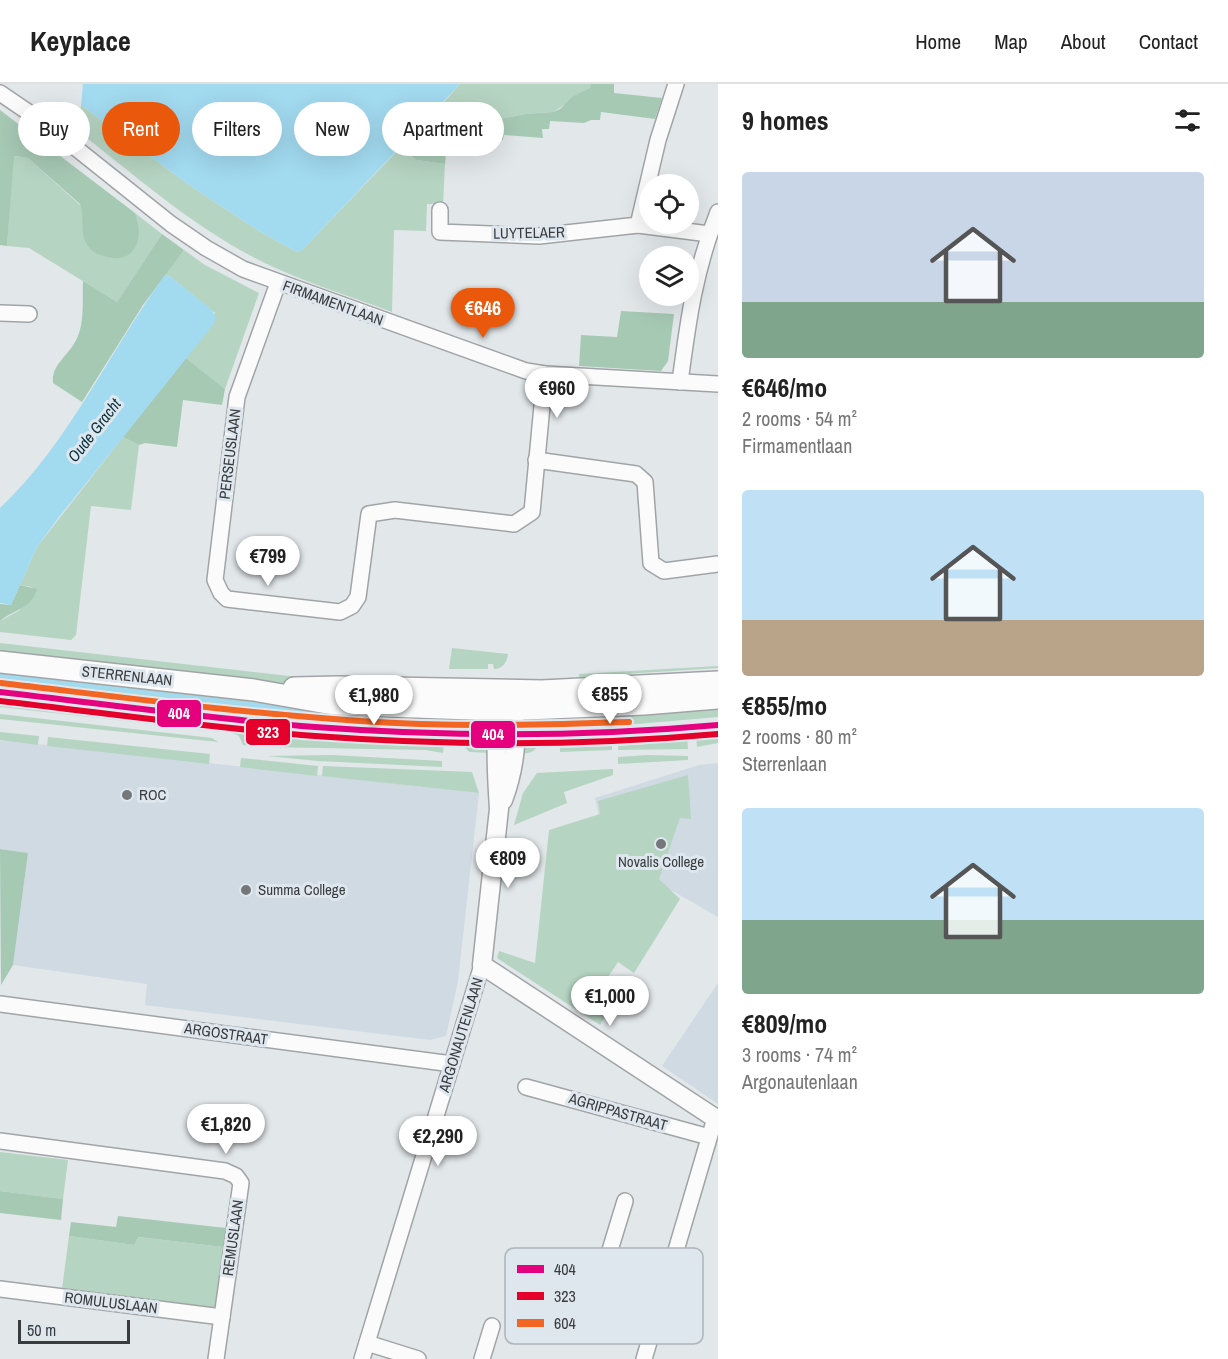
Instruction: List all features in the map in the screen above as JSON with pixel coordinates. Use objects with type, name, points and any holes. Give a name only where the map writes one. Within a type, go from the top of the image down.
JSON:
[{"type":"main road","name":"STERRENLAAN","points":[[0,662],[254,690],[339,687],[506,704],[644,704],[718,698]]},
{"type":"main road","name":"STERRENLAAN","points":[[506,704],[569,690],[718,682]]},
{"type":"street","points":[[650,174],[658,140],[676,84]]},
{"type":"street","name":"FIRMAMENTLAAN","points":[[0,93],[47,125],[206,248],[243,269],[526,371],[718,384]]},
{"type":"street","name":"LUYTELAER","points":[[441,210],[441,232],[539,236],[639,225]]},
{"type":"street","points":[[680,382],[692,296],[709,234],[718,212]]},
{"type":"street","name":"LUYTELAER","points":[[699,233],[709,234]]},
{"type":"street","name":"PERSEUSLAAN","points":[[278,283],[237,397],[215,580],[221,593],[227,598],[340,612],[352,606],[358,597],[369,514],[395,510],[514,524],[532,512],[536,460]]},
{"type":"street","points":[[0,313],[29,314]]},
{"type":"street","points":[[545,374],[536,460],[636,474],[645,482],[651,563],[664,571],[718,564]]},
{"type":"street","name":"ARGONAUTENLAAN","points":[[362,1359],[482,965],[499,809],[509,785],[512,765],[506,704]]},
{"type":"street","points":[[482,965],[716,1119],[676,1248]]},
{"type":"street","name":"ARGOSTRAAT","points":[[0,1004],[452,1064]]},
{"type":"street","name":"AGRIPPASTRAAT","points":[[526,1086],[709,1137]]},
{"type":"street","name":"REMUSLAAN","points":[[0,1141],[225,1171],[236,1176],[241,1183],[216,1359]]},
{"type":"street","points":[[611,1248],[625,1201]]},
{"type":"street","name":"ROMULUSLAAN","points":[[0,1289],[222,1317]]},
{"type":"street","points":[[482,1359],[492,1326]]},
{"type":"street","points":[[367,1343],[418,1359]]},
{"type":"street","points":[[644,1359],[648,1344]]},
{"type":"shaded area","name":"Summa College","points":[[0,740],[479,793],[458,981],[446,1036],[430,1040],[145,1005],[147,984],[13,965],[28,853],[0,849]]},
{"type":"shaded area","name":"Novalis College","points":[[718,763],[718,917],[671,890],[616,896],[595,798],[699,765]]},
{"type":"shaded area","points":[[718,983],[718,1104],[662,1066]]},
{"type":"green space","points":[[460,84],[591,84],[591,88],[553,112],[504,118],[504,102],[445,101]]},
{"type":"green space","points":[[591,84],[614,84],[614,93],[662,98],[655,119],[601,112],[600,120],[584,123],[550,121],[549,129],[542,129],[543,138],[504,135],[504,118],[553,112],[560,109],[572,97],[590,88]]},
{"type":"green space","points":[[0,110],[18,124],[18,156],[60,156],[135,213],[138,223],[138,241],[130,254],[115,258],[99,255],[91,250],[85,241],[80,204],[28,158],[14,156],[7,246],[0,245]]},
{"type":"green space","points":[[90,112],[102,121],[102,150],[90,141]]},
{"type":"green space","points":[[13,156],[28,158],[81,206],[138,222],[135,213],[162,234],[117,302],[29,248],[7,246]]},
{"type":"green space","points":[[110,156],[150,156],[259,231],[297,252],[302,250],[392,156],[410,156],[417,160],[445,164],[443,204],[427,204],[426,231],[394,230],[392,312],[260,261],[220,238]]},
{"type":"green space","points":[[410,156],[446,156],[445,164],[417,160]]},
{"type":"green space","points":[[162,234],[184,250],[143,305],[82,402],[53,383],[53,376],[80,331],[83,281],[117,302]]},
{"type":"green space","points":[[184,250],[205,265],[259,293],[225,389],[186,358],[198,343],[215,313],[171,277],[165,275]]},
{"type":"green space","points":[[621,311],[674,314],[668,361],[661,371],[579,366],[581,335],[617,337]]},
{"type":"green space","points":[[186,358],[225,389],[222,405],[183,400],[177,447],[145,443],[139,445],[123,437]]},
{"type":"green space","points":[[123,437],[139,445],[131,510],[91,506],[76,635],[71,640],[0,632],[0,621],[20,610],[32,587],[20,585],[37,547]]},
{"type":"green space","points":[[20,585],[37,589],[35,595],[27,605],[0,621],[0,604],[11,605]]},
{"type":"green space","points":[[0,643],[307,678],[286,685],[0,654]]},
{"type":"green space","points":[[452,648],[508,654],[507,660],[497,669],[494,669],[493,664],[488,664],[488,669],[449,669]]},
{"type":"green space","points":[[718,666],[718,668],[579,677],[579,674]]},
{"type":"green space","points":[[0,669],[283,701],[350,714],[349,721],[297,717],[0,684]]},
{"type":"green space","points":[[0,700],[296,733],[444,741],[443,753],[426,750],[243,745],[239,736],[233,733],[0,707]]},
{"type":"green space","points":[[718,703],[718,717],[637,724],[559,727],[559,719],[552,719],[552,714]]},
{"type":"green space","points":[[0,714],[212,738],[218,742],[0,719]]},
{"type":"green space","points":[[0,732],[39,736],[38,745],[0,740]]},
{"type":"green space","points":[[718,732],[718,743],[697,747],[696,734]]},
{"type":"green space","points":[[687,735],[688,749],[618,750],[618,746],[649,744],[649,737]]},
{"type":"green space","points":[[48,737],[210,754],[209,764],[47,746]]},
{"type":"green space","points":[[465,742],[490,742],[491,753],[469,752],[465,747]]},
{"type":"green space","points":[[518,742],[538,742],[533,751],[517,754]]},
{"type":"green space","points":[[612,746],[612,750],[560,752],[560,748]]},
{"type":"green space","points":[[332,755],[442,761],[442,767],[267,756]]},
{"type":"green space","points":[[688,756],[688,760],[618,764],[618,757]]},
{"type":"green space","points":[[241,758],[318,766],[317,776],[240,767]]},
{"type":"green space","points":[[323,766],[472,772],[479,793],[322,776]]},
{"type":"green space","points":[[613,769],[613,775],[564,792],[567,803],[514,825],[523,793],[537,773]]},
{"type":"green space","points":[[688,775],[691,819],[680,818],[659,879],[680,899],[634,973],[618,962],[596,995],[612,1007],[600,1025],[497,958],[499,951],[535,963],[549,830],[600,814],[598,801]]},
{"type":"green space","points":[[0,849],[28,853],[13,965],[1,985]]},
{"type":"green space","points":[[0,1152],[68,1160],[63,1199],[0,1191]]},
{"type":"green space","points":[[0,1191],[63,1199],[61,1220],[0,1213]]},
{"type":"green space","points":[[118,1216],[226,1228],[223,1247],[138,1237],[134,1245],[69,1236],[71,1222],[116,1227]]},
{"type":"green space","points":[[69,1236],[134,1245],[137,1237],[223,1247],[215,1310],[62,1289]]},
{"type":"water","points":[[83,84],[460,84],[443,102],[382,102],[382,156],[391,156],[302,250],[297,252],[259,231],[150,156],[180,156],[180,102],[102,102],[102,121],[90,112],[90,102],[81,102]]},
{"type":"water","name":"Oude Gracht","points":[[165,275],[171,277],[212,310],[216,318],[213,325],[37,547],[11,605],[0,603],[0,508],[25,482],[68,426]]},
{"type":"waterway","points":[[0,676],[282,708],[343,718]]},
{"type":"transit line","name":"604","points":[[1,683],[225,709],[360,721],[494,725],[629,722]]},
{"type":"transit line","name":"404","points":[[0,692],[276,724],[416,733],[567,734],[718,725]]},
{"type":"transit line","name":"323","points":[[0,701],[236,729],[416,742],[567,743],[718,734]]},
{"type":"place","name":"ROC","points":[[127,795]]},
{"type":"place","name":"Novalis College","points":[[661,844]]},
{"type":"place","name":"Summa College","points":[[246,890]]}]
